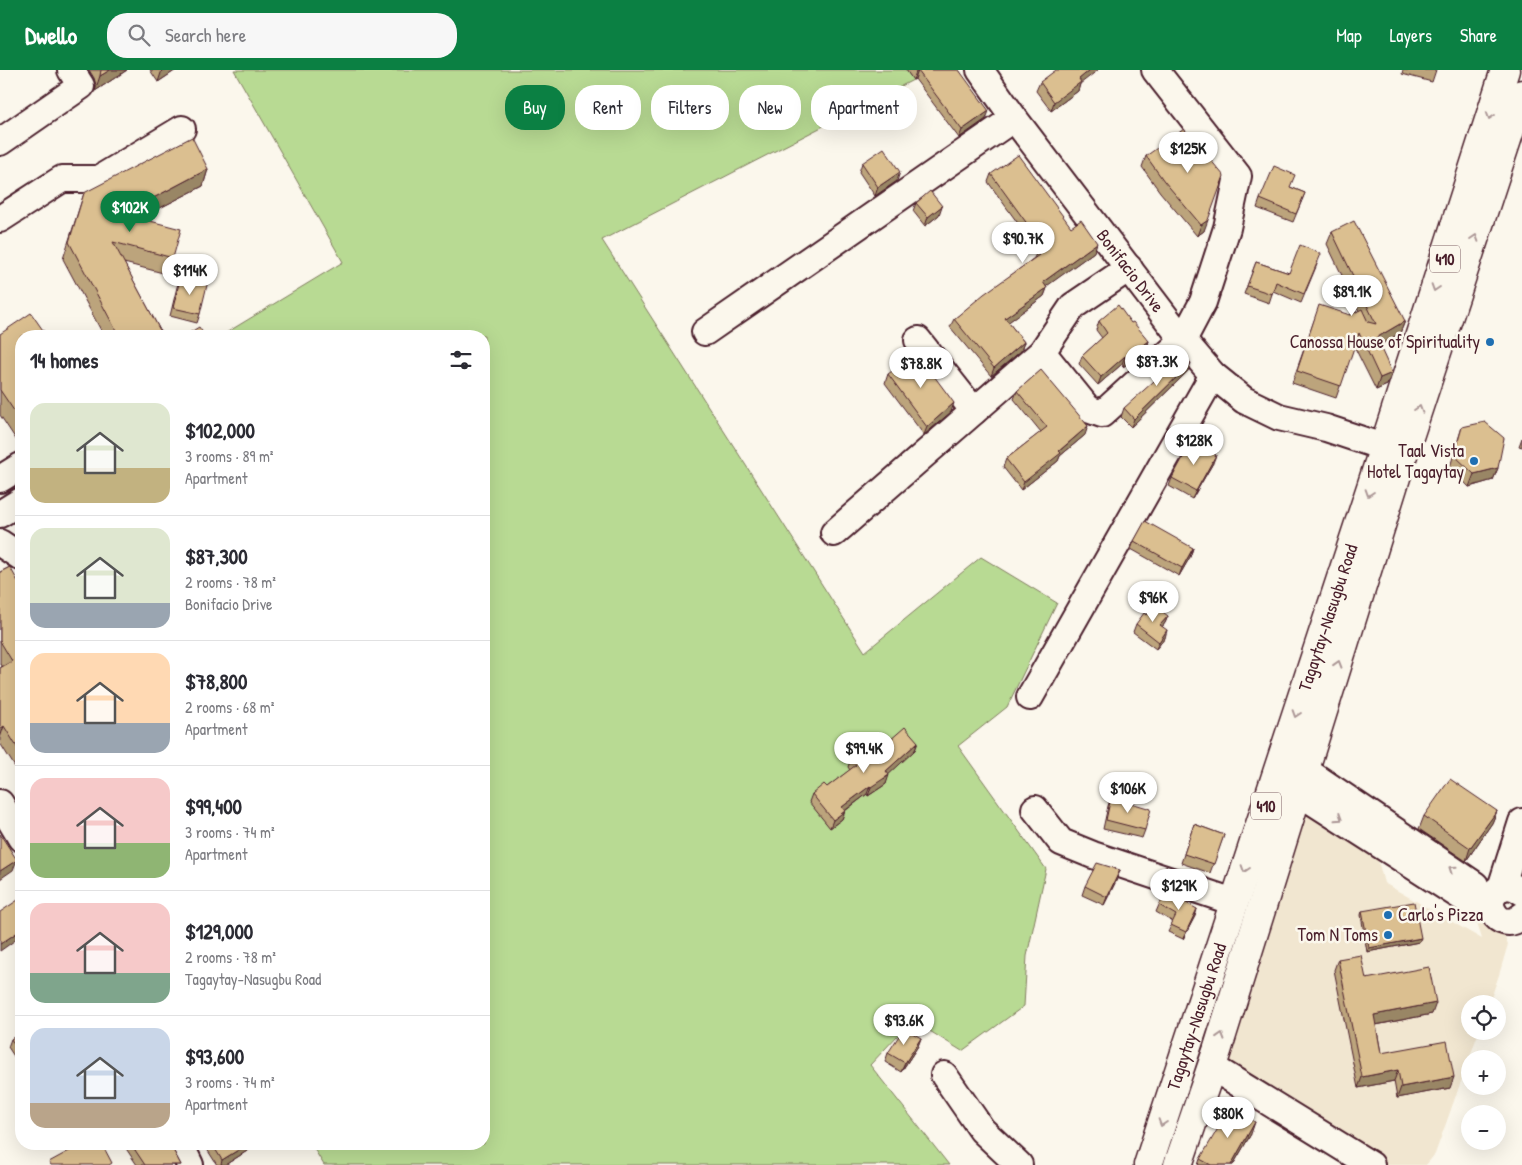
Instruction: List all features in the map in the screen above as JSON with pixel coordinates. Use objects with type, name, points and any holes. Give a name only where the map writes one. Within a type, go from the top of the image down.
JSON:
[{"type":"main road","name":"Tagaytay-Nasugbu Road","points":[[1178,1165],[1212,1066],[1302,781],[1394,451],[1505,70]]},
{"type":"main road","name":"Tagaytay-Nasugbu Road","points":[[1148,1165],[1234,902],[1522,94]]},
{"type":"street","points":[[0,142],[81,86],[71,70]]},
{"type":"street","name":"Bonifacio Drive","points":[[980,70],[1014,118],[1182,340],[1213,375],[1244,400],[1279,417],[1326,428],[1394,451]]},
{"type":"street","points":[[1042,352],[1088,409],[1102,414],[1182,340],[1203,302],[1227,228],[1238,176],[1155,70]]},
{"type":"street","points":[[705,332],[1014,118]]},
{"type":"street","points":[[0,219],[62,179],[99,179],[182,129]]},
{"type":"street","points":[[834,533],[1042,352],[1073,306],[1129,268]]},
{"type":"street","points":[[918,340],[974,412]]},
{"type":"street","points":[[1030,697],[1213,375]]},
{"type":"street","points":[[0,479],[15,470]]},
{"type":"street","points":[[0,543],[15,553]]},
{"type":"street","points":[[1302,781],[1479,908],[1508,891]]},
{"type":"street","points":[[0,803],[15,828]]},
{"type":"street","points":[[1035,809],[1061,842],[1093,855],[1234,902]]},
{"type":"street","points":[[1522,822],[1508,891],[1497,918],[1503,921],[1515,921],[1522,916]]},
{"type":"street","points":[[1212,1066],[1372,1165]]},
{"type":"street","points":[[944,1075],[982,1130],[1018,1165]]},
{"type":"street","points":[[183,1150],[190,1165]]},
{"type":"shaded area","points":[[1306,808],[1376,853],[1384,883],[1482,939],[1475,915],[1501,929],[1508,944],[1492,995],[1461,995],[1461,1040],[1476,1040],[1472,1050],[1461,1050],[1461,1081],[1435,1154],[1426,1165],[1380,1165],[1220,1065]]},
{"type":"green space","points":[[234,70],[906,70],[913,80],[903,85],[811,85],[811,130],[816,130],[602,240],[865,652],[981,557],[1057,603],[1007,707],[958,746],[1046,869],[1027,956],[1024,1006],[962,1051],[912,1020],[870,1065],[949,1165],[324,1165],[315,1150],[490,1150],[490,330],[231,330],[343,262]]},
{"type":"building","points":[[101,70],[110,70],[100,76]]},
{"type":"building","points":[[915,70],[959,70],[989,111],[962,130],[918,71],[916,72]]},
{"type":"building","points":[[1056,70],[1090,70],[1079,79],[1081,82],[1054,102],[1040,82]]},
{"type":"building","points":[[1184,129],[1207,160],[1209,158],[1224,176],[1208,220],[1201,225],[1164,181],[1146,156]]},
{"type":"building","points":[[192,137],[208,169],[123,214],[181,229],[173,258],[113,242],[160,330],[116,330],[69,242],[84,193]]},
{"type":"building","points":[[884,148],[900,172],[878,187],[862,163]]},
{"type":"building","points":[[1018,155],[1071,227],[1081,220],[1097,243],[1043,282],[1047,288],[1005,318],[1024,342],[994,368],[954,319],[984,294],[1039,255],[1037,252],[1044,247],[991,174]]},
{"type":"building","points":[[1274,166],[1295,175],[1290,187],[1305,193],[1296,214],[1260,199]]},
{"type":"building","points":[[930,191],[942,206],[928,217],[916,203]]},
{"type":"building","points":[[1354,221],[1405,321],[1376,338],[1392,373],[1380,378],[1359,333],[1341,386],[1297,371],[1319,305],[1350,315],[1362,309],[1368,322],[1376,324],[1332,232]]},
{"type":"building","points":[[1300,245],[1321,254],[1304,294],[1276,282],[1272,294],[1247,286],[1256,262],[1289,273]]},
{"type":"building","points":[[180,279],[207,285],[200,314],[173,308]]},
{"type":"building","points":[[1118,305],[1131,323],[1133,322],[1149,341],[1126,358],[1125,356],[1101,377],[1082,356],[1107,333],[1099,321]]},
{"type":"building","points":[[31,313],[43,330],[15,330],[15,412],[0,390],[0,334]]},
{"type":"building","points":[[917,353],[954,403],[927,427],[888,374]]},
{"type":"building","points":[[1183,355],[1191,363],[1134,419],[1124,408]]},
{"type":"building","points":[[1041,370],[1088,426],[1059,451],[1061,453],[1024,482],[1006,459],[1047,427],[1017,391]]},
{"type":"building","points":[[1485,422],[1504,438],[1498,468],[1474,474],[1454,455],[1462,427]]},
{"type":"building","points":[[1192,441],[1216,455],[1196,491],[1172,478]]},
{"type":"building","points":[[1145,521],[1193,548],[1182,568],[1134,541]]},
{"type":"building","points":[[10,567],[15,576],[15,744],[4,726],[0,729],[0,668],[12,661],[0,641],[0,572]]},
{"type":"building","points":[[1154,605],[1168,616],[1160,625],[1167,630],[1159,642],[1136,624],[1144,613],[1146,615]]},
{"type":"building","points":[[905,727],[918,742],[886,771],[889,775],[870,786],[842,807],[845,811],[833,820],[812,794],[824,784],[827,787],[856,765],[851,759],[869,746],[874,754]]},
{"type":"building","points":[[1450,779],[1497,811],[1470,848],[1424,816]]},
{"type":"building","points":[[1111,797],[1151,809],[1145,830],[1106,820]]},
{"type":"building","points":[[1194,824],[1224,835],[1214,864],[1184,854]]},
{"type":"building","points":[[0,834],[15,857],[15,861],[0,871]]},
{"type":"building","points":[[1097,863],[1120,870],[1107,897],[1085,886]]},
{"type":"building","points":[[1167,892],[1197,909],[1186,932],[1171,925],[1176,915],[1159,905]]},
{"type":"building","points":[[15,902],[15,934],[0,944],[0,912]]},
{"type":"building","points":[[1414,902],[1421,938],[1369,948],[1362,911]]},
{"type":"building","points":[[1361,955],[1366,979],[1429,967],[1436,1003],[1374,1015],[1381,1053],[1447,1041],[1454,1077],[1401,1087],[1398,1070],[1362,1077],[1338,959]]},
{"type":"building","points":[[904,1028],[921,1038],[905,1063],[888,1053]]},
{"type":"building","points":[[15,1037],[15,1045],[11,1039]]},
{"type":"building","points":[[1230,1108],[1255,1122],[1231,1165],[1211,1165],[1200,1159]]},
{"type":"building","points":[[71,1150],[105,1150],[112,1163],[109,1165],[51,1165],[49,1162]]},
{"type":"building","points":[[135,1150],[173,1150],[181,1165],[145,1165]]},
{"type":"building","points":[[216,1150],[238,1150],[222,1160]]},
{"type":"place","name":"Canossa House of Spirituality","points":[[1490,342]]},
{"type":"place","name":"Taal Vista Hotel Tagaytay","points":[[1474,461]]},
{"type":"place","name":"Carlo's Pizza","points":[[1388,915]]},
{"type":"place","name":"Tom N Toms","points":[[1388,935]]}]
